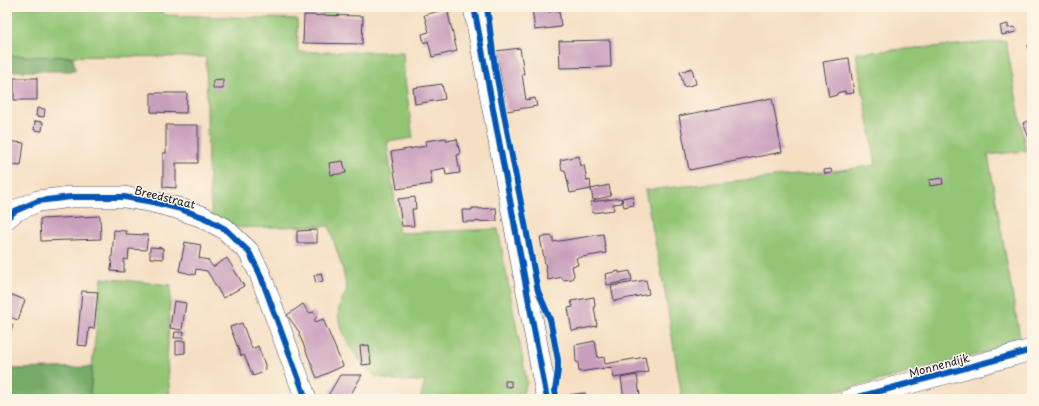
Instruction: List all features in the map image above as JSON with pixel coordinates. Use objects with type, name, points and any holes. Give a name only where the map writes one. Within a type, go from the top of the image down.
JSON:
[{"type":"street","points":[[474,7],[547,399]]},
{"type":"street","name":"Breedstraat","points":[[7,218],[15,211],[38,201],[71,197],[124,197],[177,208],[203,217],[225,229],[249,252],[252,257],[263,281],[306,399]]},
{"type":"street","name":"Monnendijk","points":[[851,399],[1032,350]]},
{"type":"street","points":[[540,399],[544,378]]},
{"type":"green space","points":[[7,7],[162,7],[163,15],[297,19],[298,52],[403,52],[404,72],[413,138],[387,142],[399,233],[498,229],[527,383],[520,399],[420,399],[425,381],[394,380],[376,376],[359,360],[348,343],[341,326],[338,312],[341,301],[347,291],[343,270],[329,226],[224,228],[212,218],[208,164],[206,57],[7,56]]},
{"type":"green space","points":[[316,7],[341,7],[334,16],[322,15]]},
{"type":"green space","points":[[1006,41],[1026,151],[988,155],[1021,343],[810,399],[682,399],[665,292],[645,190],[835,171],[876,165],[856,53]]},
{"type":"green space","points":[[7,56],[73,57],[75,71],[7,71]]},
{"type":"green space","points":[[102,278],[171,285],[167,361],[170,399],[90,399]]},
{"type":"green space","points":[[92,367],[90,399],[7,399],[7,369]]},
{"type":"building","points":[[547,7],[549,12],[559,10],[561,27],[535,30],[532,9]]},
{"type":"building","points":[[447,9],[457,51],[432,57],[428,41],[424,43],[422,34],[429,32],[424,15]]},
{"type":"building","points":[[304,15],[363,16],[362,44],[303,43]]},
{"type":"building","points":[[1008,24],[1008,28],[1015,27],[1016,32],[1002,35],[1000,26]]},
{"type":"building","points":[[610,40],[611,67],[560,68],[559,41]]},
{"type":"building","points":[[1032,44],[1032,58],[1030,59],[1028,45]]},
{"type":"building","points":[[520,48],[526,100],[535,98],[537,106],[507,111],[496,51]]},
{"type":"building","points":[[849,58],[854,93],[845,94],[845,91],[829,97],[823,62]]},
{"type":"building","points":[[692,68],[696,84],[684,87],[680,72]]},
{"type":"building","points":[[14,78],[37,78],[37,100],[14,100]]},
{"type":"building","points":[[223,79],[223,89],[213,89],[213,80]]},
{"type":"building","points":[[442,84],[445,99],[415,104],[413,88]]},
{"type":"building","points":[[151,93],[187,93],[186,113],[151,112]]},
{"type":"building","points":[[772,98],[782,152],[689,170],[679,116]]},
{"type":"building","points":[[37,108],[45,109],[44,117],[36,116]]},
{"type":"building","points":[[1031,119],[1032,137],[1029,138],[1023,123]]},
{"type":"building","points":[[35,121],[43,122],[42,131],[34,130]]},
{"type":"building","points":[[166,125],[198,125],[198,163],[176,163],[176,188],[163,187],[163,153],[166,153]]},
{"type":"building","points":[[446,138],[447,141],[457,139],[460,154],[457,155],[460,173],[446,175],[445,168],[430,171],[432,184],[397,189],[391,152],[426,146],[425,141]]},
{"type":"building","points":[[7,141],[24,143],[21,166],[7,164]]},
{"type":"building","points":[[579,156],[581,166],[584,165],[587,181],[590,180],[591,189],[570,193],[565,170],[562,170],[560,160]]},
{"type":"building","points":[[343,161],[346,173],[331,175],[329,163]]},
{"type":"building","points":[[831,169],[832,173],[825,174],[824,170]]},
{"type":"building","points":[[942,178],[943,184],[930,186],[929,180]]},
{"type":"building","points":[[609,185],[611,196],[593,200],[591,189]]},
{"type":"building","points":[[633,196],[634,205],[624,207],[622,198]]},
{"type":"building","points":[[415,197],[416,209],[412,209],[414,226],[402,226],[398,199]]},
{"type":"building","points":[[621,198],[622,203],[613,204],[614,210],[592,213],[591,202]]},
{"type":"building","points":[[472,208],[496,208],[497,221],[463,222],[462,210],[472,210]]},
{"type":"building","points":[[100,216],[101,239],[41,241],[40,219]]},
{"type":"building","points":[[114,230],[126,231],[126,234],[148,235],[146,250],[129,249],[128,260],[124,259],[124,272],[111,271]]},
{"type":"building","points":[[317,230],[317,243],[297,243],[297,231]]},
{"type":"building","points":[[603,234],[606,253],[576,258],[578,265],[572,266],[574,275],[572,279],[563,280],[562,277],[548,280],[540,237],[553,237],[553,242]]},
{"type":"building","points":[[185,242],[201,245],[199,258],[208,260],[213,267],[227,258],[244,286],[223,298],[207,271],[196,269],[195,275],[179,271]]},
{"type":"building","points":[[150,247],[163,248],[163,259],[150,258]]},
{"type":"building","points":[[619,271],[619,273],[630,271],[632,280],[607,285],[605,274]]},
{"type":"building","points":[[321,273],[323,281],[316,283],[314,275]]},
{"type":"building","points":[[646,280],[649,294],[614,301],[611,286]]},
{"type":"building","points":[[82,291],[98,292],[94,329],[89,328],[87,346],[77,345]]},
{"type":"building","points":[[10,294],[25,300],[18,320],[9,317],[10,314],[7,313],[7,302]]},
{"type":"building","points":[[594,297],[597,326],[572,331],[568,308],[573,307],[571,301]]},
{"type":"building","points":[[174,301],[186,303],[182,330],[170,328]]},
{"type":"building","points":[[303,304],[309,313],[314,312],[317,317],[314,320],[316,322],[323,319],[343,366],[317,378],[299,334],[300,333],[287,315]]},
{"type":"building","points":[[7,323],[13,325],[7,342]]},
{"type":"building","points":[[242,323],[252,349],[258,346],[265,365],[264,372],[253,376],[244,355],[241,356],[230,327]]},
{"type":"building","points":[[175,332],[184,332],[183,338],[174,338]]},
{"type":"building","points":[[176,341],[185,341],[185,353],[176,354]]},
{"type":"building","points":[[595,341],[598,358],[604,357],[605,364],[645,357],[648,372],[614,378],[612,367],[579,372],[578,362],[576,362],[575,345]]},
{"type":"building","points":[[369,345],[371,364],[362,365],[360,346]]},
{"type":"building","points":[[340,375],[362,375],[348,399],[326,399]]},
{"type":"building","points":[[637,375],[640,396],[624,399],[621,378]]},
{"type":"building","points":[[505,381],[511,381],[511,387],[505,386]]},
{"type":"building","points":[[585,393],[587,399],[570,399],[569,395]]},
{"type":"cycle path","points":[[474,7],[547,399]]},
{"type":"cycle path","points":[[487,7],[495,68],[538,291],[550,319],[558,360],[555,391],[557,399]]},
{"type":"cycle path","points":[[7,218],[15,211],[38,201],[71,197],[124,197],[177,208],[203,217],[225,229],[249,252],[260,274],[306,399]]},
{"type":"cycle path","points":[[851,399],[1032,350]]}]
